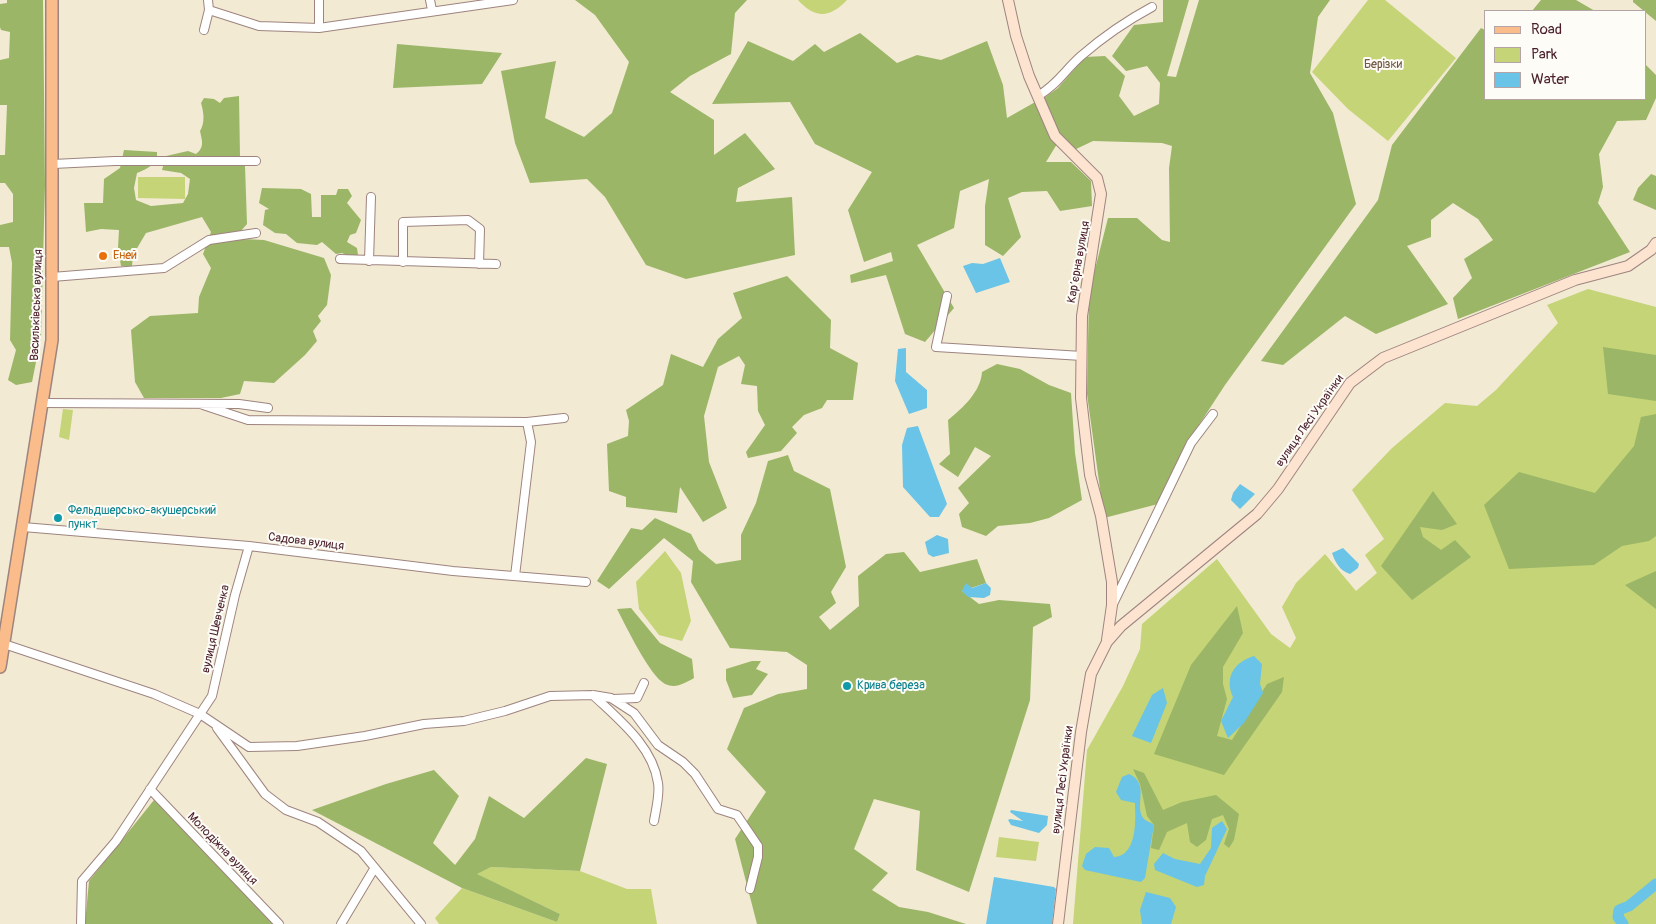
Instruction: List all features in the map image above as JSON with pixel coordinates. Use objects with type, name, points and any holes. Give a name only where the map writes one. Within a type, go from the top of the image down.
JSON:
[{"type":"main road","name":"Васильківська вулиця","points":[[0,667],[52,340],[52,0]]},
{"type":"street","points":[[204,30],[209,10],[208,0]]},
{"type":"street","points":[[319,0],[319,28]]},
{"type":"street","points":[[430,0],[432,10]]},
{"type":"street","points":[[209,10],[259,26],[319,28],[432,10],[513,0]]},
{"type":"street","name":"Карʼєрна вулиця","points":[[1008,0],[1016,36],[1029,76],[1055,136],[1097,178],[1102,194],[1082,316],[1081,398],[1090,474],[1102,523]]},
{"type":"street","points":[[1038,96],[1054,86],[1080,57],[1115,29],[1152,7]]},
{"type":"street","points":[[53,164],[116,161],[256,161]]},
{"type":"street","points":[[369,261],[371,197]]},
{"type":"street","points":[[403,262],[402,222],[468,220],[480,229],[480,264]]},
{"type":"street","points":[[52,278],[164,268],[209,240],[256,233]]},
{"type":"street","name":"вулиця Лесі Українки","points":[[1058,924],[1081,732],[1091,674],[1107,642],[1126,622],[1257,514],[1278,489],[1350,383],[1383,358],[1576,280],[1628,266],[1651,250],[1656,243]]},
{"type":"street","points":[[340,259],[496,264]]},
{"type":"street","points":[[947,296],[936,347],[1082,356]]},
{"type":"street","points":[[43,403],[239,404],[268,408]]},
{"type":"street","points":[[203,405],[248,420],[527,422],[564,418]]},
{"type":"street","points":[[1126,622],[1117,619],[1112,609],[1191,442],[1213,414]]},
{"type":"street","points":[[515,576],[531,442],[527,422]]},
{"type":"street","name":"вулиця Лесі Українки","points":[[1102,523],[1112,582],[1112,609],[1107,642]]},
{"type":"street","name":"Садова вулиця","points":[[23,527],[249,546],[453,571],[586,582]]},
{"type":"street","name":"вулиця Шевченка","points":[[200,714],[212,696],[235,595],[249,546]]},
{"type":"street","points":[[4,644],[154,694],[200,714],[249,747],[297,746],[365,736],[424,724],[464,721],[505,711],[550,696],[593,695],[611,698],[637,698],[644,683]]},
{"type":"street","points":[[593,695],[639,741],[654,766],[658,784],[654,821]]},
{"type":"street","points":[[611,698],[634,712],[658,745],[683,762],[695,774],[718,809],[737,815],[758,846],[758,857],[750,889]]},
{"type":"street","points":[[81,924],[82,881],[116,841],[200,714]]},
{"type":"street","points":[[214,724],[265,794],[286,810],[318,822],[361,851],[421,924]]},
{"type":"street","points":[[239,760],[249,747]]},
{"type":"street","name":"Молодіжна вулиця","points":[[150,788],[279,924]]},
{"type":"street","points":[[341,924],[374,868]]},
{"type":"green space","points":[[7,0],[43,0],[45,185],[41,337],[32,382],[16,385],[8,380],[16,350],[10,340],[12,263],[9,247],[0,247],[0,225],[13,222],[13,194],[5,183],[0,183],[0,155],[5,155],[7,105],[0,105],[0,60],[9,58],[10,32],[1,30],[0,4],[7,3]]},
{"type":"green space","points":[[575,0],[747,0],[735,13],[731,54],[690,76],[670,92],[714,120],[714,155],[745,133],[775,169],[738,188],[736,202],[792,197],[795,255],[686,279],[646,265],[605,197],[587,179],[530,183],[515,143],[501,71],[556,61],[545,118],[584,137],[612,113],[629,62],[595,15]]},
{"type":"green space","points":[[798,0],[847,0],[835,10],[822,14],[810,11]]},
{"type":"green space","points":[[1163,0],[1189,0],[1167,76],[1176,77],[1199,0],[1330,0],[1318,17],[1310,73],[1333,113],[1356,204],[1225,385],[1191,437],[1158,504],[1104,518],[1087,394],[1089,293],[1108,218],[1137,218],[1162,240],[1170,242],[1169,168],[1172,146],[1162,143],[1093,141],[1074,150],[1058,131],[1044,98],[1058,88],[1085,57],[1105,56],[1125,76],[1119,96],[1134,116],[1159,104],[1160,83],[1147,66],[1126,71],[1112,56],[1134,25],[1163,22]]},
{"type":"green space","name":"Берізки","points":[[1368,0],[1385,0],[1456,58],[1388,141],[1348,109],[1312,72]]},
{"type":"green space","points":[[1541,0],[1576,0],[1593,10],[1533,10]]},
{"type":"green space","points":[[1633,0],[1656,0],[1656,21],[1646,13],[1646,10],[1643,10]]},
{"type":"green space","points":[[1481,28],[1484,30],[1484,100],[1646,100],[1646,65],[1656,75],[1656,98],[1646,120],[1617,121],[1599,154],[1603,187],[1598,203],[1630,252],[1458,319],[1453,298],[1472,278],[1464,259],[1493,240],[1478,219],[1453,203],[1431,220],[1431,237],[1407,246],[1448,304],[1376,334],[1345,316],[1283,365],[1261,361],[1378,200],[1392,145]]},
{"type":"green space","points":[[860,33],[897,63],[917,55],[941,60],[987,41],[1003,85],[1007,118],[1037,101],[1057,144],[1046,162],[1071,162],[1091,181],[1092,206],[1060,211],[1047,191],[1022,192],[1008,198],[1021,237],[1003,256],[985,245],[985,206],[989,179],[960,191],[954,228],[917,245],[954,308],[925,342],[905,334],[886,275],[851,283],[850,275],[893,261],[891,252],[864,262],[848,210],[872,172],[815,144],[790,102],[712,104],[748,41],[793,61],[815,44],[824,52]]},
{"type":"green space","points":[[397,44],[502,53],[482,84],[393,88]]},
{"type":"green space","points":[[239,96],[240,156],[245,166],[247,224],[240,232],[243,239],[264,240],[324,258],[331,275],[327,305],[318,316],[321,321],[313,331],[317,341],[305,355],[274,383],[244,381],[240,394],[221,398],[144,398],[135,382],[131,330],[150,316],[198,313],[199,297],[211,268],[203,254],[211,232],[202,217],[146,233],[133,255],[132,266],[121,266],[118,248],[119,230],[101,229],[86,232],[84,203],[103,203],[104,179],[120,168],[124,150],[157,152],[154,163],[137,173],[134,188],[136,200],[151,206],[183,203],[188,194],[190,179],[181,173],[162,170],[166,156],[188,151],[196,154],[201,149],[200,131],[203,125],[203,110],[201,103],[204,98],[214,99],[220,103],[224,98]]},
{"type":"green space","points":[[1651,174],[1656,176],[1656,210],[1633,200],[1638,188]]},
{"type":"green space","points":[[138,177],[185,177],[185,199],[138,198]]},
{"type":"green space","points":[[262,188],[301,189],[311,194],[312,217],[321,217],[321,195],[336,195],[338,189],[348,189],[352,196],[347,203],[361,220],[356,233],[350,235],[347,242],[357,248],[358,255],[355,259],[342,253],[336,254],[322,242],[317,245],[297,243],[286,234],[275,233],[263,225],[265,210],[269,209],[259,203]]},
{"type":"green space","points":[[787,276],[831,320],[830,348],[858,363],[853,400],[827,400],[822,408],[804,415],[792,427],[797,433],[781,451],[748,458],[746,452],[765,425],[758,411],[757,386],[741,384],[745,365],[739,356],[718,367],[704,416],[709,462],[727,508],[703,522],[680,487],[677,513],[626,507],[626,497],[609,491],[607,444],[628,436],[629,421],[626,410],[663,385],[671,354],[703,367],[718,339],[742,318],[733,293]]},
{"type":"green space","points":[[1588,289],[1656,307],[1656,924],[1073,924],[1087,750],[1123,686],[1140,649],[1142,624],[1217,559],[1271,634],[1290,648],[1296,638],[1282,607],[1296,583],[1325,554],[1356,591],[1377,573],[1365,555],[1384,539],[1352,490],[1392,448],[1445,403],[1477,406],[1496,390],[1558,323],[1547,305]]},
{"type":"green space","points":[[1603,347],[1656,355],[1656,401],[1608,394]]},
{"type":"green space","points":[[997,364],[1020,369],[1049,385],[1071,393],[1075,453],[1082,500],[1049,518],[1030,523],[998,526],[986,536],[962,527],[959,514],[969,503],[958,488],[991,456],[975,447],[958,477],[939,464],[950,454],[948,420],[965,405],[975,392],[982,372]]},
{"type":"green space","points":[[63,409],[73,410],[69,440],[59,437]]},
{"type":"green space","points":[[1656,414],[1656,536],[1649,541],[1622,546],[1594,565],[1509,569],[1484,505],[1519,472],[1595,493],[1634,446],[1641,417]]},
{"type":"green space","points":[[788,455],[794,471],[830,489],[846,567],[831,592],[836,603],[819,617],[830,630],[859,606],[858,576],[886,554],[904,552],[920,572],[977,559],[986,583],[962,591],[979,604],[999,600],[1050,604],[1052,617],[1033,627],[1030,700],[969,892],[916,870],[920,811],[874,799],[854,849],[888,873],[872,890],[899,907],[928,912],[966,924],[757,924],[735,839],[766,792],[727,749],[744,708],[778,694],[807,689],[807,665],[787,652],[730,648],[691,582],[693,561],[664,538],[609,589],[597,581],[631,528],[642,530],[655,518],[691,534],[699,550],[716,564],[741,560],[741,535],[756,503],[768,461]]},
{"type":"green space","points":[[1433,491],[1457,524],[1442,530],[1420,527],[1423,537],[1441,550],[1455,540],[1471,557],[1412,600],[1381,566]]},
{"type":"green space","points":[[665,551],[681,573],[691,621],[682,641],[659,635],[639,609],[636,582]]},
{"type":"green space","points":[[1656,571],[1656,609],[1625,585]]},
{"type":"green space","points":[[1237,606],[1243,633],[1223,667],[1223,684],[1227,699],[1217,736],[1232,740],[1267,684],[1284,677],[1282,692],[1224,775],[1154,754],[1191,665]]},
{"type":"green space","points":[[631,608],[660,643],[692,659],[694,678],[680,685],[673,686],[665,684],[659,679],[638,650],[617,609]]},
{"type":"green space","points":[[752,661],[761,661],[756,669],[768,674],[752,695],[733,698],[726,680],[726,669]]},
{"type":"green space","points":[[586,758],[607,764],[580,871],[491,867],[477,874],[560,914],[557,922],[462,888],[312,810],[386,784],[434,770],[459,796],[433,843],[455,865],[475,839],[489,796],[524,818]]},
{"type":"green space","points":[[1133,769],[1144,773],[1163,810],[1182,802],[1216,795],[1239,814],[1234,840],[1229,848],[1224,844],[1229,829],[1223,815],[1212,819],[1206,840],[1197,847],[1190,842],[1187,823],[1167,832],[1159,850],[1151,848],[1154,825],[1147,816],[1140,784]]},
{"type":"green space","points":[[154,800],[275,924],[85,924],[89,881]]},
{"type":"green space","points":[[999,837],[1039,842],[1036,861],[996,857]]},
{"type":"green space","points":[[491,867],[580,871],[627,889],[651,889],[657,924],[439,924],[435,918],[462,888],[557,922],[560,914],[476,874]]},
{"type":"water","points":[[1000,258],[1010,282],[976,293],[963,266],[972,263],[983,264]]},
{"type":"water","points":[[906,348],[906,372],[927,390],[927,408],[909,414],[895,381],[898,349]]},
{"type":"water","points":[[918,426],[947,504],[939,517],[930,517],[903,487],[902,445],[907,428]]},
{"type":"water","points":[[1240,484],[1255,494],[1240,509],[1231,500],[1233,493]]},
{"type":"water","points":[[937,535],[948,539],[949,553],[933,557],[928,554],[925,542]]},
{"type":"water","points":[[1343,548],[1359,564],[1358,568],[1350,574],[1338,566],[1332,553]]},
{"type":"water","points":[[966,583],[972,588],[986,583],[991,588],[990,595],[984,598],[968,597],[962,591]]},
{"type":"water","points":[[1254,656],[1262,664],[1260,684],[1263,693],[1244,723],[1228,738],[1221,721],[1233,697],[1230,690],[1230,677],[1241,662]]},
{"type":"water","points":[[1163,688],[1167,703],[1151,743],[1132,736],[1152,695]]},
{"type":"water","points":[[1129,774],[1136,778],[1141,789],[1141,814],[1144,819],[1154,825],[1145,878],[1141,882],[1085,870],[1082,866],[1086,854],[1095,847],[1109,848],[1114,857],[1127,851],[1131,845],[1135,829],[1135,803],[1121,800],[1116,792],[1122,777]]},
{"type":"water","points":[[1011,810],[1048,816],[1047,825],[1039,833],[1011,825],[1008,820],[1010,819],[1023,821],[1010,812]]},
{"type":"water","points":[[1222,821],[1227,829],[1205,876],[1204,885],[1197,887],[1155,870],[1154,864],[1163,853],[1175,859],[1200,864],[1211,848],[1212,828]]},
{"type":"water","points":[[994,877],[1054,887],[1056,889],[1052,924],[986,924]]},
{"type":"water","points":[[1146,892],[1170,898],[1176,907],[1171,924],[1142,924],[1140,910]]},
{"type":"waterway","points":[[1623,924],[1618,917],[1619,910],[1629,906],[1656,884]]},
{"type":"place","name":"Еней","points":[[103,256]]},
{"type":"place","name":"Фельдшерсько-акушерський пункт","points":[[58,518]]},
{"type":"place","name":"Крива береза","points":[[847,686]]}]
